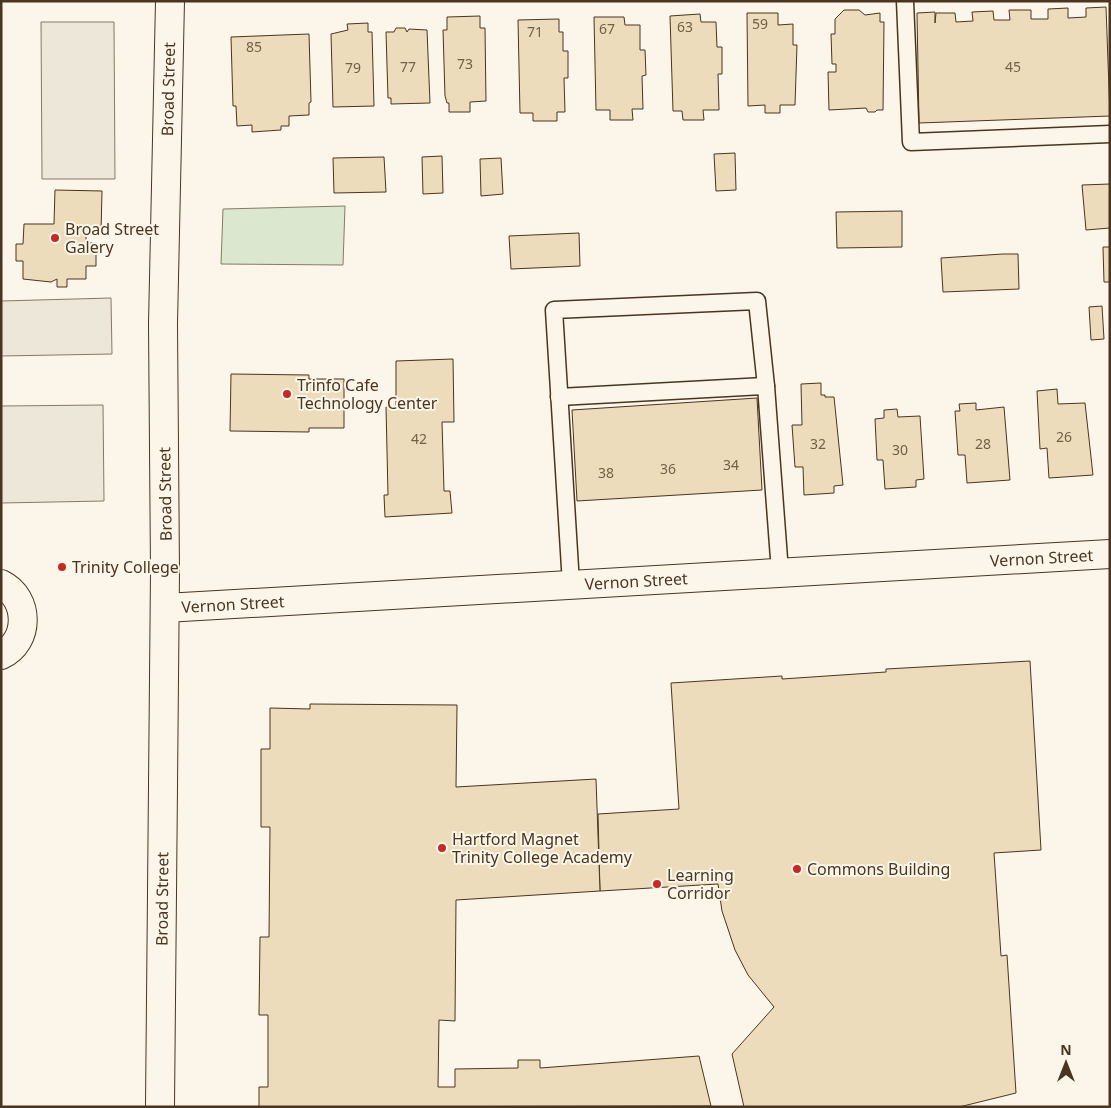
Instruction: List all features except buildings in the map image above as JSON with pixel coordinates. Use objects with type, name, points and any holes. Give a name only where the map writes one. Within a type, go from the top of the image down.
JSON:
[{"type":"main road","name":"Broad Street","points":[[160,1107],[165,608],[163,324],[170,1]]},
{"type":"main road","name":"Vernon Street","points":[[165,608],[1110,554]]},
{"type":"main road","points":[[1,584],[17,597],[22,610],[23,622],[21,635],[14,646],[1,656]]},
{"type":"lane","points":[[905,1],[910,142],[1110,134]]},
{"type":"lane","points":[[571,584],[554,310],[757,302],[766,386],[780,572]]},
{"type":"lane","points":[[558,397],[766,386]]},
{"type":"green space","points":[[345,206],[343,265],[221,264],[223,209]]},
{"type":"shaded area","points":[[41,22],[114,22],[115,179],[42,179]]},
{"type":"shaded area","points":[[111,298],[112,354],[1,356],[1,301]]},
{"type":"shaded area","points":[[103,405],[104,501],[1,503],[1,406]]},
{"type":"place","name":"Broad Street Galery","points":[[55,238]]},
{"type":"place","name":"Trinfo Cafe Technology Center","points":[[287,394]]},
{"type":"place","name":"Trinity College","points":[[62,567]]},
{"type":"place","name":"Hartford Magnet Trinity College Academy","points":[[442,848]]},
{"type":"place","name":"Commons Building","points":[[797,869]]},
{"type":"place","name":"Learning Corridor","points":[[657,884]]}]
